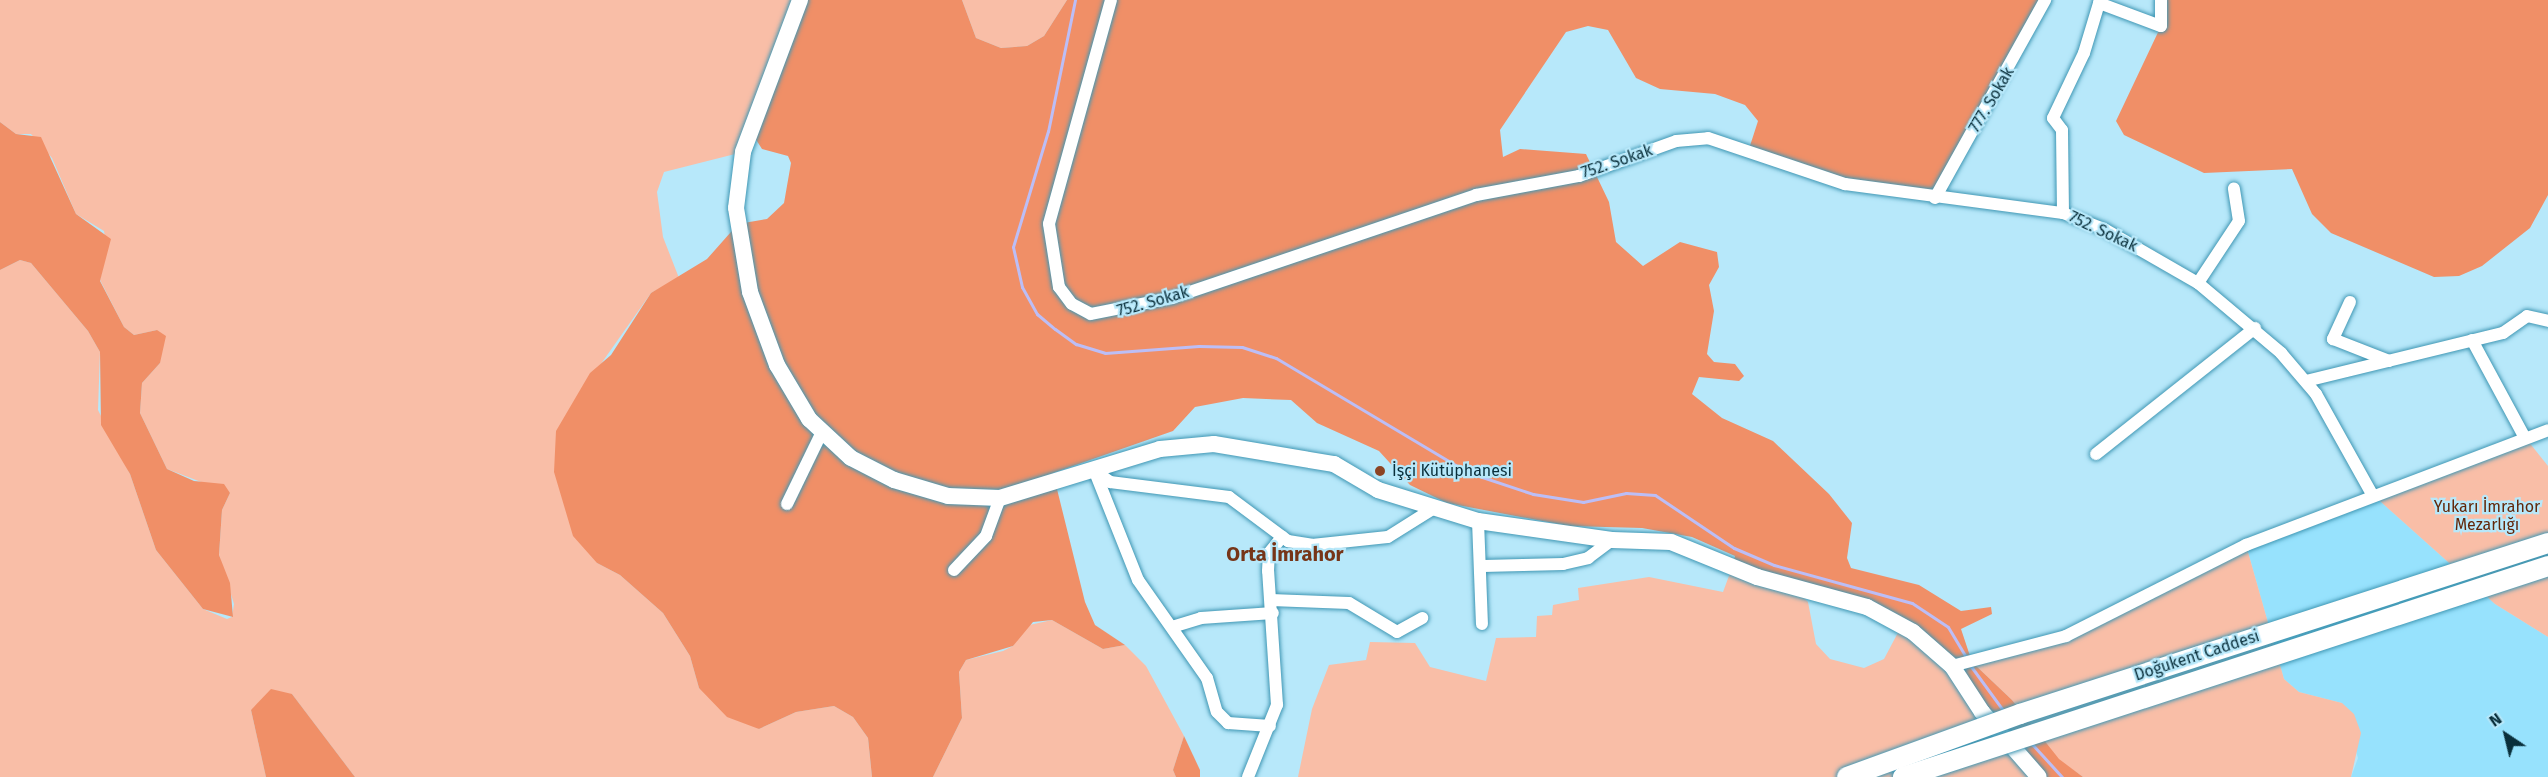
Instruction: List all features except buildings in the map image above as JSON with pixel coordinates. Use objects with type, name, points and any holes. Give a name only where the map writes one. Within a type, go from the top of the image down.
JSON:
[{"type":"main road","name":"Doğukent Caddesi","points":[[1847,777],[2020,714],[2548,543]]},
{"type":"main road","name":"Doğukent Caddesi","points":[[1903,777],[2548,566]]},
{"type":"street","points":[[800,0],[743,152],[736,208],[750,292],[764,334],[796,400],[821,434],[851,458],[894,480],[948,496],[1000,498],[1095,471],[1160,449],[1243,447],[1334,464],[1378,490],[1431,510],[1478,521],[1612,540],[1671,542],[1757,577],[1867,607],[1913,632],[1952,666],[2001,737],[2039,777]]},
{"type":"street","name":"752. Sokak","points":[[1111,0],[1048,225],[1059,287],[1072,304],[1091,314],[1137,309],[1443,204],[1579,176],[1693,137],[1845,184],[1935,198],[2063,213],[2104,229],[2198,283],[2255,328],[2306,381],[2372,494]]},
{"type":"street","name":"777. Sokak","points":[[1935,198],[2044,0]]},
{"type":"street","points":[[2063,213],[2061,130],[2053,118],[2084,52],[2099,1],[2161,26],[2161,0]]},
{"type":"street","points":[[2198,283],[2239,221],[2234,188]]},
{"type":"street","points":[[2350,302],[2333,339],[2390,361]]},
{"type":"street","points":[[2306,381],[2503,333],[2527,316],[2548,321]]},
{"type":"street","points":[[2096,454],[2255,328]]},
{"type":"street","points":[[2472,340],[2524,436]]},
{"type":"street","points":[[1952,666],[2066,636],[2187,572],[2372,494],[2524,436],[2548,430]]},
{"type":"street","points":[[787,504],[821,434]]},
{"type":"street","points":[[1095,471],[1110,482],[1229,497],[1282,537],[1312,545],[1388,537],[1431,510]]},
{"type":"street","points":[[1095,471],[1138,580],[1207,678],[1222,719],[1270,726]]},
{"type":"street","points":[[954,570],[986,536],[1000,498]]},
{"type":"street","points":[[1478,521],[1483,566],[1482,624]]},
{"type":"street","points":[[1248,777],[1277,705],[1269,553],[1282,537]]},
{"type":"street","points":[[1483,566],[1563,564],[1588,558],[1612,540]]},
{"type":"street","points":[[1271,600],[1349,603],[1397,632],[1422,618]]},
{"type":"street","points":[[1172,627],[1201,618],[1273,613]]},
{"type":"shaded area","points":[[800,0],[962,0],[976,38],[1001,48],[1027,46],[1044,36],[1067,0],[2045,0],[1933,196],[1911,196],[1748,152],[1758,121],[1745,105],[1715,94],[1660,89],[1636,78],[1608,30],[1588,26],[1566,32],[1500,130],[1503,157],[1520,149],[1586,154],[1609,202],[1616,242],[1643,266],[1680,242],[1717,252],[1719,267],[1709,285],[1714,311],[1707,354],[1714,362],[1735,364],[1744,376],[1739,381],[1699,377],[1692,394],[1722,418],[1773,441],[1829,494],[1852,523],[1847,558],[1851,568],[1919,585],[1961,611],[1991,607],[1992,614],[1961,629],[1972,662],[2012,700],[2059,759],[2083,777],[2039,777],[1913,632],[1733,565],[1735,556],[1692,537],[1642,528],[1569,526],[1447,503],[1410,485],[1379,451],[1317,423],[1291,400],[1243,398],[1195,407],[1173,431],[1053,473],[1085,602],[1095,625],[1125,645],[1103,649],[1052,620],[1033,622],[1013,646],[966,660],[959,672],[962,718],[933,777],[872,777],[868,738],[853,717],[834,706],[796,712],[759,729],[727,717],[699,688],[690,656],[663,613],[620,575],[597,563],[573,536],[554,472],[556,431],[590,373],[611,355],[651,293],[707,259],[738,224],[767,219],[784,203],[791,163],[788,156],[762,149],[755,138]]},
{"type":"shaded area","points":[[2161,0],[2548,0],[2548,195],[2530,228],[2482,266],[2459,276],[2434,277],[2331,233],[2312,214],[2292,169],[2204,173],[2124,135],[2116,121],[2161,26]]},
{"type":"shaded area","points":[[0,122],[16,134],[41,137],[76,214],[111,239],[100,281],[124,327],[134,335],[157,330],[166,336],[160,363],[142,383],[140,413],[167,469],[194,481],[224,484],[230,493],[222,510],[219,555],[230,583],[233,617],[203,609],[156,550],[130,474],[101,425],[100,352],[88,331],[31,263],[20,260],[0,270]]},
{"type":"shaded area","points":[[2372,494],[2495,604],[2548,637],[2548,777],[2351,777],[2358,758],[2342,703],[2299,692],[2284,679],[2246,545]]},
{"type":"shaded area","points":[[271,689],[292,694],[355,777],[266,777],[251,710]]},
{"type":"shaded area","points":[[1184,736],[1200,770],[1200,777],[1176,777],[1173,770]]},
{"type":"green space","points":[[0,0],[800,0],[743,152],[664,172],[657,192],[663,237],[679,278],[651,293],[574,402],[597,563],[620,575],[663,613],[690,656],[699,688],[759,729],[796,712],[834,706],[853,717],[868,738],[872,777],[355,777],[292,694],[251,710],[266,777],[0,777],[0,270],[20,260],[31,263],[88,331],[100,352],[98,410],[130,474],[156,550],[203,609],[227,619],[232,617],[234,604],[219,555],[222,510],[230,493],[167,469],[140,413],[142,383],[160,363],[157,330],[134,335],[124,327],[100,280],[107,249],[104,231],[76,214],[52,158],[31,134],[16,134],[0,122]]},
{"type":"green space","points":[[962,0],[1067,0],[1044,36],[1027,46],[1001,48],[976,38]]},
{"type":"green space","name":"Yukarı İmrahor Mezarlığı","points":[[2524,436],[2548,466],[2548,637],[2495,604],[2372,494]]},
{"type":"green space","points":[[2246,545],[2284,679],[2299,692],[2342,703],[2354,714],[2361,733],[2351,777],[2083,777],[2059,760],[2012,700],[1972,662],[2044,643]]},
{"type":"green space","points":[[1733,565],[1793,586],[1808,602],[1816,644],[1830,659],[1864,668],[1884,659],[1902,625],[1913,632],[2039,777],[1298,777],[1312,709],[1329,665],[1366,660],[1370,642],[1415,643],[1430,667],[1486,681],[1496,638],[1536,637],[1537,616],[1552,615],[1553,605],[1579,600],[1578,588],[1649,577],[1723,592]]},
{"type":"green space","points":[[1052,620],[1103,649],[1125,645],[1146,666],[1184,736],[1173,770],[1176,777],[933,777],[962,718],[959,672],[966,660],[1003,651],[1013,646],[1025,626]]},
{"type":"waterway","points":[[1075,0],[1048,131],[1013,247],[1022,287],[1037,314],[1055,329],[1076,344],[1105,353],[1199,346],[1242,347],[1276,358],[1467,472],[1533,494],[1583,502],[1626,493],[1655,495],[1734,548],[1774,565],[1912,603],[1948,627],[1967,659]]},
{"type":"waterway","points":[[1970,665],[2005,713]]},
{"type":"waterway","points":[[2031,743],[2062,777]]},
{"type":"place","name":"İşçi Kütüphanesi","points":[[1380,471]]},
{"type":"district","name":"Orta İmrahor","points":[[1285,554]]}]
